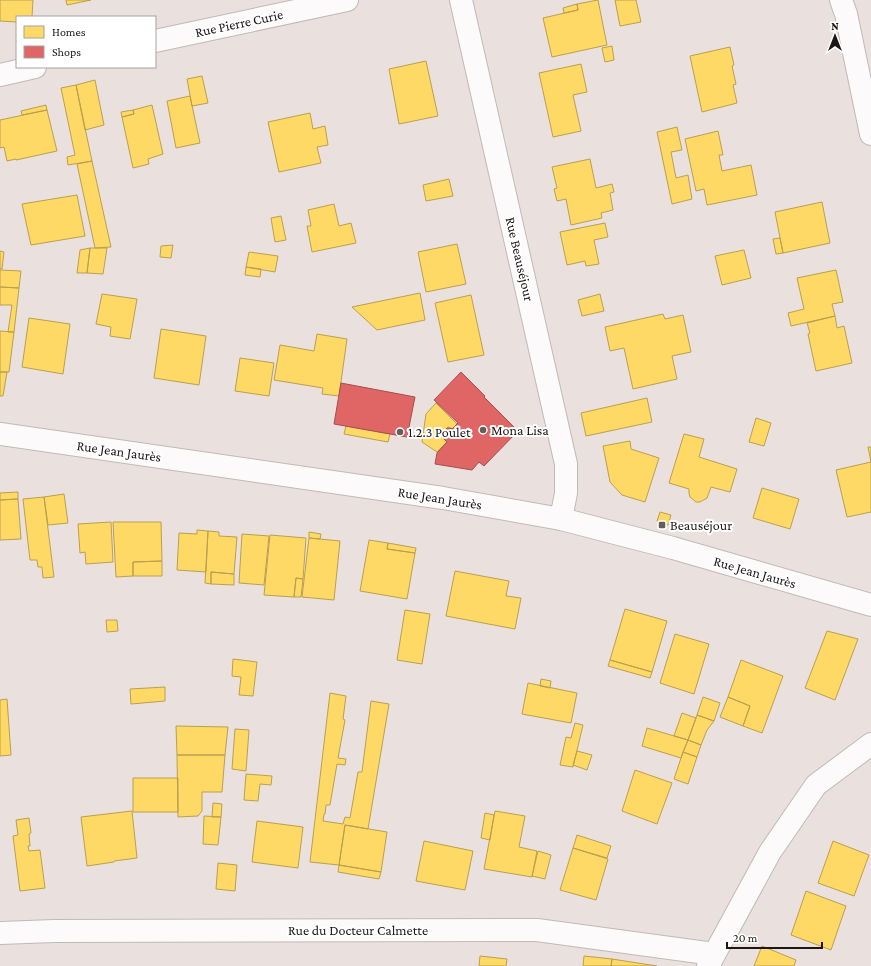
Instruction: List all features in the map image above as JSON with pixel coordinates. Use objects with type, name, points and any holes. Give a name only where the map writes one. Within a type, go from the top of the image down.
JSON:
[{"type":"street","name":"Rue Pierre Curie","points":[[156,41],[347,0]]},
{"type":"street","name":"Rue Beauséjour","points":[[462,0],[566,464],[566,493],[561,519]]},
{"type":"street","points":[[841,0],[846,14],[871,134]]},
{"type":"street","points":[[0,74],[30,68]]},
{"type":"street","name":"Rue Jean Jaurès","points":[[0,434],[444,498],[561,519],[672,548],[871,605]]},
{"type":"street","points":[[711,960],[770,852],[816,785],[871,744]]},
{"type":"street","name":"Rue du Docteur Calmette","points":[[0,933],[62,930],[537,930],[711,960]]},
{"type":"building: Homes","points":[[0,0],[33,0],[32,16],[16,16],[16,22],[0,21]]},
{"type":"building: Homes","points":[[66,0],[91,0],[67,5]]},
{"type":"building: Homes","points":[[598,0],[607,45],[552,57],[543,18],[578,10],[577,4]]},
{"type":"building: Homes","points":[[615,0],[636,0],[641,22],[620,26]]},
{"type":"building: Homes","points":[[577,4],[578,10],[564,13],[563,8]]},
{"type":"building: Homes","points":[[612,46],[614,60],[605,62],[602,48]]},
{"type":"building: Homes","points":[[730,47],[736,84],[733,85],[737,103],[702,112],[690,56]]},
{"type":"building: Homes","points":[[426,61],[438,116],[399,124],[389,69]]},
{"type":"building: Homes","points":[[581,64],[587,92],[573,95],[581,131],[553,137],[539,73]]},
{"type":"building: Homes","points":[[202,76],[208,103],[192,106],[187,79]]},
{"type":"building: Homes","points":[[95,80],[104,125],[85,130],[76,85]]},
{"type":"building: Homes","points":[[76,85],[92,161],[68,165],[67,157],[75,155],[61,88]]},
{"type":"building: Homes","points":[[190,96],[200,143],[176,148],[167,101]]},
{"type":"building: Homes","points":[[46,105],[47,110],[22,115],[21,111]]},
{"type":"building: Homes","points":[[152,105],[163,154],[148,159],[149,164],[133,168],[122,117],[134,114],[133,110]]},
{"type":"building: Homes","points":[[47,110],[57,151],[7,161],[4,147],[0,148],[0,120]]},
{"type":"building: Homes","points":[[133,110],[134,114],[122,117],[121,112]]},
{"type":"building: Homes","points":[[310,113],[313,129],[325,126],[328,145],[317,147],[321,163],[279,172],[268,122]]},
{"type":"building: Homes","points":[[677,127],[682,150],[671,152],[676,178],[688,175],[692,199],[672,204],[657,132]]},
{"type":"building: Homes","points":[[718,131],[723,155],[719,155],[722,171],[751,165],[757,195],[707,205],[704,189],[696,191],[685,139]]},
{"type":"building: Homes","points":[[590,159],[596,188],[612,184],[614,192],[610,193],[613,210],[601,213],[602,218],[571,225],[566,199],[557,201],[554,189],[557,188],[552,167]]},
{"type":"building: Homes","points":[[92,161],[111,247],[95,248],[77,164]]},
{"type":"building: Homes","points":[[449,179],[453,196],[426,201],[423,185]]},
{"type":"building: Homes","points":[[77,195],[85,236],[31,245],[22,204]]},
{"type":"building: Homes","points":[[822,202],[830,243],[783,253],[775,212]]},
{"type":"building: Homes","points":[[334,204],[339,226],[351,223],[356,243],[312,252],[307,226],[311,226],[308,210]]},
{"type":"building: Homes","points":[[281,216],[286,240],[275,242],[271,218]]},
{"type":"building: Homes","points":[[605,223],[608,237],[594,240],[599,264],[586,266],[585,261],[567,265],[560,232]]},
{"type":"building: Homes","points":[[780,238],[783,253],[776,254],[773,239]]},
{"type":"building: Homes","points":[[457,244],[466,284],[426,292],[418,252]]},
{"type":"building: Homes","points":[[173,245],[171,258],[160,257],[161,246]]},
{"type":"building: Homes","points":[[90,248],[107,248],[103,274],[87,273]]},
{"type":"building: Homes","points":[[90,248],[87,273],[77,273],[80,250]]},
{"type":"building: Homes","points":[[744,250],[751,278],[722,285],[715,256]]},
{"type":"building: Homes","points":[[0,251],[4,252],[2,269],[0,269]]},
{"type":"building: Homes","points":[[249,252],[278,256],[275,272],[246,267]]},
{"type":"building: Homes","points":[[246,267],[261,269],[260,277],[245,275]]},
{"type":"building: Homes","points":[[0,270],[21,271],[19,288],[0,287]]},
{"type":"building: Homes","points":[[836,270],[843,302],[832,304],[835,316],[791,326],[788,313],[804,309],[797,278]]},
{"type":"building: Homes","points":[[0,287],[19,288],[14,332],[8,332],[12,305],[0,305]]},
{"type":"building: Homes","points":[[420,293],[425,320],[377,330],[352,307]]},
{"type":"building: Homes","points":[[102,294],[137,299],[130,339],[110,336],[111,327],[96,324]]},
{"type":"building: Homes","points":[[600,294],[604,311],[582,316],[578,300]]},
{"type":"building: Homes","points":[[471,295],[484,355],[448,362],[435,303]]},
{"type":"building: Homes","points":[[663,314],[665,319],[683,315],[691,352],[672,356],[677,379],[633,389],[624,348],[610,351],[605,327]]},
{"type":"building: Homes","points":[[835,316],[837,328],[844,326],[852,363],[816,371],[807,323]]},
{"type":"building: Homes","points":[[29,318],[70,324],[63,374],[22,367]]},
{"type":"building: Homes","points":[[161,329],[206,336],[199,385],[154,378]]},
{"type":"building: Homes","points":[[0,331],[14,332],[9,372],[0,372]]},
{"type":"building: Homes","points":[[317,334],[347,339],[339,396],[322,394],[323,388],[274,380],[280,345],[314,351]]},
{"type":"building: Homes","points":[[240,358],[274,363],[269,396],[235,391]]},
{"type":"building: Homes","points":[[0,372],[7,372],[3,396],[0,396]]},
{"type":"building: Homes","points":[[647,398],[652,422],[586,436],[581,413]]},
{"type":"building: Homes","points":[[436,403],[457,424],[452,429],[447,428],[443,432],[443,438],[447,442],[437,452],[422,442],[426,414]]},
{"type":"building: Homes","points":[[756,418],[771,423],[764,446],[749,442]]},
{"type":"building: Homes","points":[[346,426],[390,434],[388,442],[344,434]]},
{"type":"building: Homes","points":[[684,434],[704,439],[699,457],[737,469],[730,492],[711,487],[707,498],[700,502],[696,502],[690,497],[689,489],[669,483]]},
{"type":"building: Homes","points":[[630,441],[631,449],[659,458],[645,502],[622,495],[610,482],[603,446]]},
{"type":"building: Homes","points":[[868,447],[871,447],[871,462]]},
{"type":"building: Homes","points":[[871,462],[871,512],[847,517],[836,470]]},
{"type":"building: Homes","points":[[762,488],[799,499],[790,529],[753,518]]},
{"type":"building: Homes","points":[[18,492],[18,499],[0,500],[0,493]]},
{"type":"building: Homes","points":[[64,494],[68,523],[48,525],[44,497]]},
{"type":"building: Homes","points":[[44,497],[54,577],[43,578],[42,567],[38,567],[37,560],[30,560],[23,499]]},
{"type":"building: Homes","points":[[18,499],[21,539],[0,540],[0,500]]},
{"type":"building: Homes","points":[[660,512],[671,515],[668,525],[657,521]]},
{"type":"building: Homes","points":[[111,522],[113,562],[86,564],[85,552],[80,553],[78,524]]},
{"type":"building: Homes","points":[[113,522],[161,522],[162,561],[133,562],[133,576],[116,577]]},
{"type":"building: Homes","points":[[197,530],[208,531],[206,572],[177,570],[179,533],[197,534]]},
{"type":"building: Homes","points":[[208,531],[219,532],[219,536],[237,537],[234,574],[211,572],[211,584],[205,583]]},
{"type":"building: Homes","points":[[309,532],[321,534],[320,539],[309,538]]},
{"type":"building: Homes","points":[[242,534],[269,536],[264,585],[239,583]]},
{"type":"building: Homes","points":[[270,535],[306,538],[303,579],[296,578],[294,597],[264,595]]},
{"type":"building: Homes","points":[[309,538],[340,541],[334,600],[302,597]]},
{"type":"building: Homes","points":[[369,540],[388,543],[387,549],[415,553],[407,599],[360,591]]},
{"type":"building: Homes","points":[[388,543],[416,548],[415,553],[387,549]]},
{"type":"building: Homes","points":[[162,561],[162,576],[133,576],[133,562]]},
{"type":"building: Homes","points":[[455,571],[509,581],[506,596],[521,598],[515,629],[446,616]]},
{"type":"building: Homes","points":[[211,572],[234,574],[234,585],[211,584]]},
{"type":"building: Homes","points":[[296,578],[303,579],[301,597],[294,597]]},
{"type":"building: Homes","points":[[625,609],[667,621],[652,672],[610,660]]},
{"type":"building: Homes","points":[[405,610],[430,614],[422,664],[397,660]]},
{"type":"building: Homes","points":[[106,620],[117,620],[118,631],[107,632]]},
{"type":"building: Homes","points":[[827,631],[858,639],[835,700],[805,688]]},
{"type":"building: Homes","points":[[675,634],[709,644],[694,694],[660,683]]},
{"type":"building: Homes","points":[[233,659],[257,662],[253,696],[239,695],[241,677],[232,676]]},
{"type":"building: Homes","points":[[610,660],[652,672],[650,678],[608,666]]},
{"type":"building: Homes","points":[[741,660],[783,676],[762,733],[743,726],[750,706],[728,697]]},
{"type":"building: Homes","points":[[541,679],[551,681],[550,688],[540,686]]},
{"type":"building: Homes","points":[[528,683],[577,693],[571,723],[522,714]]},
{"type":"building: Homes","points":[[165,687],[165,701],[131,704],[130,689]]},
{"type":"building: Homes","points":[[330,693],[346,696],[343,719],[345,720],[338,758],[346,759],[345,765],[337,764],[330,805],[326,805],[323,821],[343,824],[345,817],[350,818],[358,772],[362,772],[371,701],[389,704],[368,829],[345,825],[339,865],[310,862]]},
{"type":"building: Homes","points":[[703,697],[720,703],[714,721],[697,715]]},
{"type":"building: Homes","points":[[728,697],[750,706],[743,726],[720,717]]},
{"type":"building: Homes","points":[[7,699],[11,755],[0,756],[0,700]]},
{"type":"building: Homes","points":[[682,713],[696,718],[688,740],[674,736]]},
{"type":"building: Homes","points":[[697,715],[714,721],[707,730],[701,745],[688,740]]},
{"type":"building: Homes","points":[[575,723],[583,725],[573,767],[560,765],[566,737],[571,738]]},
{"type":"building: Homes","points":[[176,726],[228,727],[225,755],[177,755]]},
{"type":"building: Homes","points":[[647,728],[688,740],[681,758],[642,746]]},
{"type":"building: Homes","points":[[235,729],[249,730],[246,771],[232,769]]},
{"type":"building: Homes","points":[[688,740],[701,745],[697,757],[683,752]]},
{"type":"building: Homes","points":[[577,751],[592,755],[587,770],[573,765]]},
{"type":"building: Homes","points":[[683,752],[697,757],[688,784],[674,779]]},
{"type":"building: Homes","points":[[177,755],[225,755],[222,792],[202,792],[202,811],[198,816],[178,817]]},
{"type":"building: Homes","points":[[635,770],[672,783],[657,824],[622,811]]},
{"type":"building: Homes","points":[[246,774],[272,776],[271,785],[260,784],[258,801],[244,800]]},
{"type":"building: Homes","points":[[133,778],[178,778],[178,812],[133,812]]},
{"type":"building: Homes","points":[[213,803],[222,804],[221,817],[212,817]]},
{"type":"building: Homes","points":[[132,811],[137,858],[87,866],[81,817]]},
{"type":"building: Homes","points":[[495,811],[525,816],[519,847],[537,851],[532,877],[484,869]]},
{"type":"building: Homes","points":[[485,813],[494,815],[490,840],[481,838]]},
{"type":"building: Homes","points":[[204,816],[221,817],[218,845],[203,844]]},
{"type":"building: Homes","points":[[29,818],[31,833],[29,834],[29,851],[40,850],[45,888],[20,891],[13,836],[18,835],[16,820]]},
{"type":"building: Homes","points":[[257,821],[303,827],[298,868],[252,862]]},
{"type":"building: Homes","points":[[345,825],[387,832],[381,872],[339,865]]},
{"type":"building: Homes","points":[[577,835],[611,846],[607,858],[573,848]]},
{"type":"building: Homes","points":[[424,841],[473,851],[465,890],[416,881]]},
{"type":"building: Homes","points":[[833,841],[869,855],[854,896],[818,883]]},
{"type":"building: Homes","points":[[573,848],[608,859],[596,900],[560,890]]},
{"type":"building: Homes","points":[[538,851],[551,855],[545,879],[532,876]]},
{"type":"building: Homes","points":[[218,863],[237,865],[235,891],[216,889]]},
{"type":"building: Homes","points":[[339,865],[381,872],[379,879],[338,872]]},
{"type":"building: Homes","points":[[806,891],[846,906],[831,950],[791,935]]},
{"type":"building: Homes","points":[[762,946],[796,960],[794,966],[754,966]]},
{"type":"building: Homes","points":[[480,956],[507,959],[506,966],[479,966]]},
{"type":"building: Homes","points":[[584,956],[612,959],[611,966],[583,966]]},
{"type":"building: Homes","points":[[612,959],[657,966],[611,966]]},
{"type":"building: Shops","points":[[461,372],[518,431],[484,466],[479,462],[472,470],[435,464],[437,453],[447,442],[443,438],[443,432],[447,428],[452,429],[458,423],[434,400]]},
{"type":"building: Shops","points":[[341,383],[415,397],[407,437],[334,424]]},
{"type":"place","name":"Mona Lisa","points":[[483,430]]},
{"type":"place","name":"1.2.3 Poulet","points":[[400,432]]},
{"type":"place","name":"Beauséjour","points":[[662,525]]}]
